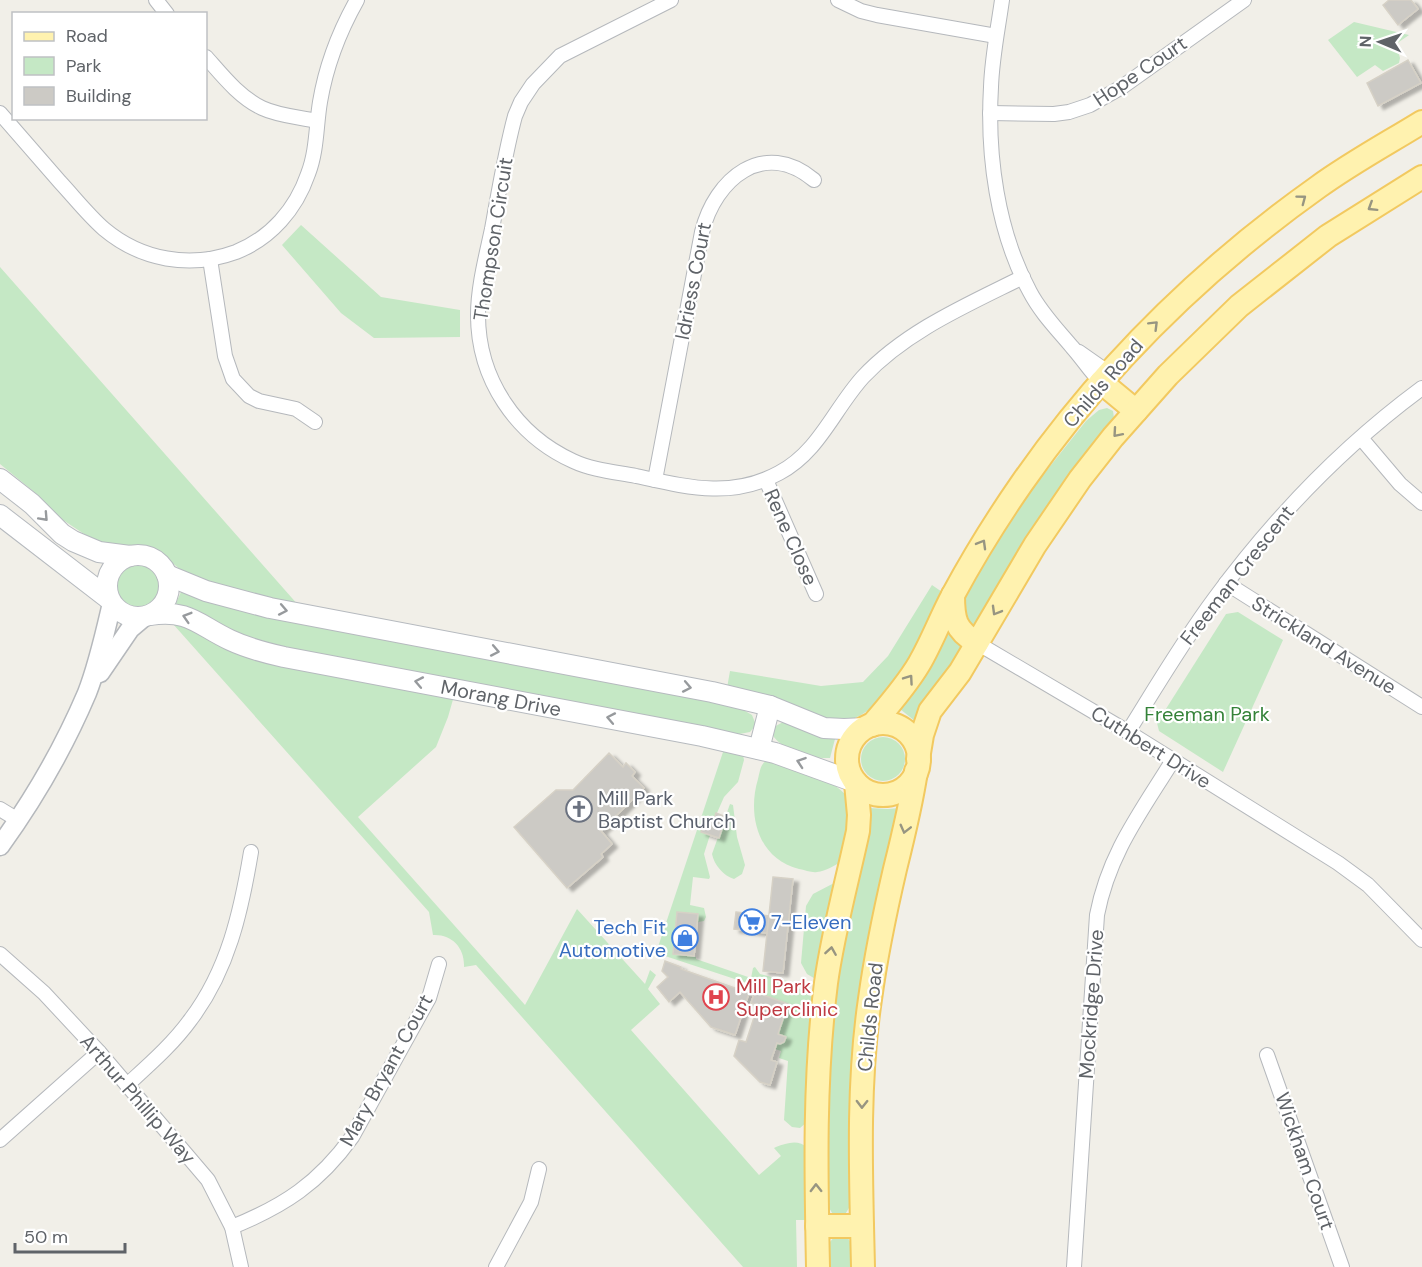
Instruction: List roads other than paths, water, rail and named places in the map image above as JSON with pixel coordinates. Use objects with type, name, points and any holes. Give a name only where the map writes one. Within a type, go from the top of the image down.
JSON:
[{"type":"main road","name":"Childs Road","points":[[869,726],[912,676],[953,595],[991,529],[1022,482],[1105,377],[1178,301],[1256,235],[1319,186],[1422,122]]},
{"type":"main road","name":"Childs Road","points":[[863,1267],[862,1092],[870,1002],[878,951],[912,800],[922,735],[930,711],[960,672],[1035,545],[1080,479],[1139,407],[1203,340],[1282,271],[1328,236],[1422,177]]},
{"type":"main road","points":[[1105,377],[1139,407]]},
{"type":"main road","points":[[0,479],[32,504],[62,534],[74,541],[99,552],[148,557],[156,561],[167,576],[206,591],[270,608],[700,690],[770,706],[824,728],[844,729],[883,723],[894,725],[904,730],[912,738],[917,748],[917,765],[910,782],[901,790],[877,795],[866,791],[850,774],[847,763],[850,743],[857,734],[869,726]]},
{"type":"main road","points":[[0,515],[125,615],[146,616],[158,611],[168,595],[167,576]]},
{"type":"main road","points":[[110,601],[107,590],[110,573],[115,566],[130,556]]},
{"type":"main road","name":"Cuthbert Drive","points":[[953,595],[953,612],[957,625],[961,632],[977,643]]},
{"type":"main road","name":"Morang Drive","points":[[146,616],[170,613],[189,617],[231,641],[275,655],[636,723],[759,749],[806,763],[856,783]]},
{"type":"main road","points":[[759,749],[770,706]]},
{"type":"main road","points":[[818,1267],[816,1108],[820,1041],[833,941],[858,831],[860,815],[856,783]]},
{"type":"main road","points":[[817,1226],[862,1226]]},
{"type":"street","points":[[156,0],[165,12]]},
{"type":"street","points":[[0,113],[87,211],[129,247],[162,258],[177,260],[210,259],[248,247],[284,218],[302,191],[314,152],[330,58],[340,32],[357,0]]},
{"type":"street","name":"Thompson Circuit","points":[[671,0],[560,56],[533,84],[521,102],[510,136],[478,313],[480,338],[490,379],[515,418],[531,435],[560,454],[586,466],[696,488],[723,490],[748,487],[791,466],[805,455],[864,377],[897,347],[934,323],[1023,277]]},
{"type":"street","points":[[838,0],[861,11],[889,18],[996,36]]},
{"type":"street","points":[[1002,0],[996,36],[990,113],[996,189],[1006,230],[1023,277],[1050,322],[1072,347],[1105,377]]},
{"type":"street","name":"Hope Court","points":[[990,113],[1054,114],[1090,105],[1122,87],[1244,0]]},
{"type":"street","points":[[207,58],[238,92],[251,102],[277,113],[318,121]]},
{"type":"street","name":"Idriess Court","points":[[655,480],[706,213],[714,199],[734,177],[758,165],[789,164],[802,170],[814,180]]},
{"type":"street","points":[[210,259],[225,356],[233,379],[249,396],[260,401],[296,409],[315,422]]},
{"type":"street","name":"Freeman Crescent","points":[[1128,732],[1186,639],[1253,548],[1297,498],[1360,438],[1422,388]]},
{"type":"street","points":[[1360,438],[1400,484],[1422,503]]},
{"type":"street","name":"Rene Close","points":[[766,480],[816,594]]},
{"type":"street","name":"Strickland Avenue","points":[[1226,583],[1422,707]]},
{"type":"street","points":[[0,846],[60,749],[87,692],[100,652],[110,601]]},
{"type":"street","points":[[87,692],[130,629],[146,616]]},
{"type":"street","name":"Cuthbert Drive","points":[[977,643],[1128,732],[1338,863],[1368,885],[1422,940]]},
{"type":"street","name":"Mockridge Drive","points":[[1074,1267],[1097,915],[1101,892],[1116,853],[1173,760]]},
{"type":"street","points":[[0,809],[18,820]]},
{"type":"street","points":[[127,1085],[174,1040],[191,1019],[212,986],[227,955],[235,931],[252,852]]},
{"type":"street","name":"Arthur Phillip Way","points":[[0,954],[44,993],[99,1052],[208,1180],[232,1227],[241,1267]]},
{"type":"street","name":"Mary Bryant Court","points":[[232,1227],[264,1214],[294,1196],[310,1184],[341,1153],[429,998],[439,964]]},
{"type":"street","points":[[0,1140],[99,1052]]},
{"type":"street","name":"Wickham Court","points":[[1267,1055],[1342,1267]]},
{"type":"street","points":[[496,1267],[531,1202],[539,1169]]},
{"type":"place","name":"Mill Park Baptist Church","points":[[579,809]]},
{"type":"place","name":"7-Eleven","points":[[752,922]]},
{"type":"place","name":"Tech Fit Automotive","points":[[685,938]]},
{"type":"place","name":"Mill Park Superclinic","points":[[716,997]]},
{"type":"park label","name":"Freeman Park","points":[[1207,714]]}]
